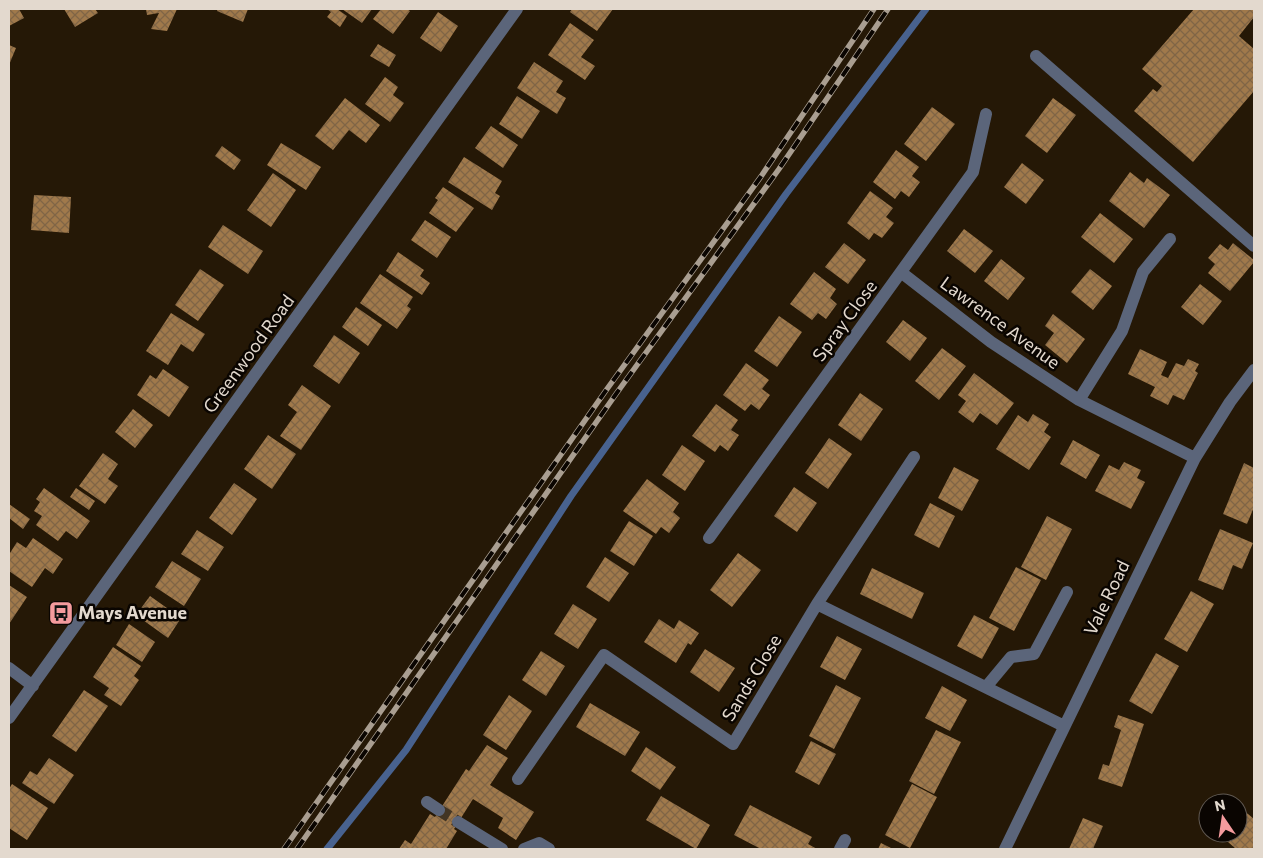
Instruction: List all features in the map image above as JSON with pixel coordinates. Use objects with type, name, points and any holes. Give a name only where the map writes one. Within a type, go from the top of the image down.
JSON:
[{"type":"street","name":"Greenwood Road","points":[[9,718],[514,9]]},
{"type":"street","points":[[1036,56],[1254,246]]},
{"type":"street","name":"Spray Close","points":[[709,538],[974,172],[986,114]]},
{"type":"street","points":[[1079,400],[1122,331],[1143,272],[1170,239]]},
{"type":"street","name":"Lawrence Avenue","points":[[902,273],[991,342],[1079,400],[1195,458]]},
{"type":"street","name":"Vale Road","points":[[1005,849],[1195,458],[1230,402],[1254,370]]},
{"type":"street","points":[[914,458],[817,604],[1064,726]]},
{"type":"street","points":[[986,687],[1011,657],[1034,654],[1067,592]]},
{"type":"street","name":"Sands Close","points":[[518,778],[604,655],[733,744],[817,604]]},
{"type":"street","points":[[9,668],[33,686]]},
{"type":"street","points":[[427,802],[439,810]]},
{"type":"street","points":[[458,822],[502,849]]},
{"type":"street","points":[[524,849],[539,843],[549,849]]},
{"type":"building","points":[[9,9],[19,9],[24,18],[9,26]]},
{"type":"building","points":[[64,9],[95,9],[98,13],[75,27]]},
{"type":"building","points":[[146,9],[177,9],[167,31],[151,29],[159,13],[147,15]]},
{"type":"building","points":[[218,9],[248,9],[243,22],[217,11]]},
{"type":"building","points":[[327,9],[337,9],[347,16],[340,27],[327,17],[331,12]]},
{"type":"building","points":[[342,9],[372,9],[362,23]]},
{"type":"building","points":[[381,9],[407,9],[410,11],[393,34],[373,19]]},
{"type":"building","points":[[572,9],[613,9],[597,31],[570,12]]},
{"type":"building","points":[[1194,9],[1254,9],[1254,17],[1239,36],[1254,49],[1254,91],[1193,162],[1134,111],[1153,89],[1157,92],[1162,86],[1142,69]]},
{"type":"building","points":[[438,12],[458,26],[441,52],[420,38]]},
{"type":"building","points":[[570,23],[594,40],[581,57],[595,66],[585,80],[548,55]]},
{"type":"building","points":[[378,44],[396,55],[389,67],[370,56]]},
{"type":"building","points":[[9,45],[16,48],[9,65]]},
{"type":"building","points":[[534,62],[563,81],[556,92],[566,98],[557,114],[517,88]]},
{"type":"building","points":[[385,77],[398,87],[393,95],[404,103],[390,122],[365,104]]},
{"type":"building","points":[[517,96],[540,111],[522,139],[499,124]]},
{"type":"building","points":[[345,98],[380,125],[366,143],[349,130],[333,150],[315,136]]},
{"type":"building","points":[[1053,98],[1076,115],[1047,153],[1025,136]]},
{"type":"building","points":[[932,107],[955,124],[926,161],[904,144]]},
{"type":"building","points":[[491,126],[518,145],[503,168],[475,148]]},
{"type":"building","points":[[281,143],[321,167],[306,190],[267,165]]},
{"type":"building","points":[[222,146],[241,160],[234,170],[215,156]]},
{"type":"building","points":[[896,150],[919,167],[912,176],[920,182],[909,197],[901,191],[895,199],[873,182]]},
{"type":"building","points":[[464,157],[502,181],[495,193],[500,196],[492,210],[448,182]]},
{"type":"building","points":[[1022,163],[1044,180],[1026,204],[1004,187]]},
{"type":"building","points":[[1130,172],[1144,183],[1147,178],[1170,195],[1144,228],[1109,201]]},
{"type":"building","points":[[273,173],[296,190],[271,227],[247,210]]},
{"type":"building","points":[[443,187],[474,208],[456,232],[429,213],[438,200],[435,198]]},
{"type":"building","points":[[870,191],[893,208],[886,217],[894,223],[882,238],[874,233],[869,240],[847,223]]},
{"type":"building","points":[[34,195],[71,197],[69,233],[31,230]]},
{"type":"building","points":[[1100,213],[1133,239],[1114,263],[1081,237]]},
{"type":"building","points":[[425,220],[451,237],[437,258],[411,240]]},
{"type":"building","points":[[223,225],[263,251],[248,274],[208,247]]},
{"type":"building","points":[[964,229],[993,251],[975,273],[947,251]]},
{"type":"building","points":[[844,243],[866,260],[848,284],[825,267]]},
{"type":"building","points":[[1233,243],[1254,262],[1230,291],[1208,273],[1215,264],[1208,258],[1220,244],[1228,250]]},
{"type":"building","points":[[398,252],[424,270],[420,276],[430,283],[422,295],[386,271]]},
{"type":"building","points":[[1001,259],[1025,278],[1008,300],[984,281]]},
{"type":"building","points":[[200,269],[224,285],[198,321],[175,305]]},
{"type":"building","points":[[1090,269],[1112,286],[1093,310],[1071,292]]},
{"type":"building","points":[[814,272],[836,289],[830,298],[837,304],[826,319],[818,313],[812,320],[790,304]]},
{"type":"building","points":[[380,274],[413,297],[407,306],[411,309],[397,329],[360,303]]},
{"type":"building","points":[[1200,284],[1222,301],[1203,325],[1181,307]]},
{"type":"building","points":[[356,307],[382,325],[368,346],[342,327]]},
{"type":"building","points":[[171,313],[205,334],[193,352],[181,344],[168,365],[146,351]]},
{"type":"building","points":[[1053,314],[1085,339],[1067,363],[1045,345],[1054,333],[1045,326]]},
{"type":"building","points":[[779,316],[802,332],[777,367],[754,351]]},
{"type":"building","points":[[903,320],[927,338],[910,361],[886,342]]},
{"type":"building","points":[[334,335],[360,353],[339,384],[313,366]]},
{"type":"building","points":[[942,348],[966,366],[939,400],[915,381]]},
{"type":"building","points":[[1140,349],[1167,362],[1161,375],[1168,378],[1176,363],[1184,366],[1188,359],[1199,364],[1195,371],[1198,373],[1184,400],[1173,395],[1168,405],[1150,396],[1155,387],[1128,374]]},
{"type":"building","points":[[746,363],[769,380],[762,389],[770,395],[759,410],[751,404],[745,411],[723,395]]},
{"type":"building","points":[[163,369],[189,387],[169,417],[137,395],[150,375],[156,379]]},
{"type":"building","points":[[974,373],[1014,403],[997,425],[980,413],[973,423],[958,412],[966,401],[958,395]]},
{"type":"building","points":[[302,385],[331,406],[301,450],[280,436],[297,412],[288,405]]},
{"type":"building","points":[[860,393],[883,409],[861,441],[838,425]]},
{"type":"building","points":[[716,404],[738,420],[731,430],[739,435],[728,451],[720,445],[715,452],[692,436]]},
{"type":"building","points":[[133,409],[153,425],[135,448],[115,432]]},
{"type":"building","points":[[1033,414],[1049,424],[1044,432],[1051,437],[1029,470],[996,449],[1018,415],[1028,422]]},
{"type":"building","points":[[268,435],[296,454],[272,489],[244,469]]},
{"type":"building","points":[[829,438],[852,454],[828,489],[805,473]]},
{"type":"building","points":[[1073,440],[1100,455],[1086,479],[1060,464]]},
{"type":"building","points":[[682,445],[705,461],[685,491],[662,475]]},
{"type":"building","points":[[103,453],[118,464],[108,479],[118,486],[105,504],[79,486]]},
{"type":"building","points":[[1124,462],[1141,470],[1137,478],[1145,482],[1131,509],[1095,491],[1109,465],[1119,470]]},
{"type":"building","points":[[1244,463],[1254,468],[1254,507],[1247,524],[1223,514]]},
{"type":"building","points":[[954,467],[979,480],[962,511],[938,498]]},
{"type":"building","points":[[647,479],[679,503],[673,512],[680,518],[669,533],[661,527],[656,534],[623,511]]},
{"type":"building","points":[[234,483],[257,499],[232,535],[209,518]]},
{"type":"building","points":[[794,487],[817,503],[797,532],[774,516]]},
{"type":"building","points":[[44,488],[90,521],[77,539],[66,531],[58,541],[36,525],[42,516],[34,511],[40,502],[36,499]]},
{"type":"building","points":[[76,488],[95,501],[89,510],[70,497]]},
{"type":"building","points":[[930,503],[955,516],[939,548],[914,535]]},
{"type":"building","points":[[9,504],[30,519],[23,529],[9,518]]},
{"type":"building","points":[[1047,516],[1072,529],[1046,580],[1021,567]]},
{"type":"building","points":[[629,521],[653,536],[634,566],[610,551]]},
{"type":"building","points":[[1220,529],[1253,543],[1242,569],[1233,565],[1223,590],[1198,580]]},
{"type":"building","points":[[197,530],[224,547],[208,571],[181,554]]},
{"type":"building","points":[[33,538],[63,559],[53,574],[45,568],[32,587],[9,571],[9,553],[17,542],[26,548]]},
{"type":"building","points":[[738,553],[761,570],[732,607],[710,590]]},
{"type":"building","points":[[605,557],[629,573],[609,602],[586,587]]},
{"type":"building","points":[[172,561],[201,579],[184,606],[155,587]]},
{"type":"building","points":[[1016,567],[1041,580],[1014,631],[989,618]]},
{"type":"building","points":[[872,568],[924,593],[912,619],[860,594]]},
{"type":"building","points":[[9,585],[27,597],[9,624]]},
{"type":"building","points":[[1191,591],[1214,604],[1187,652],[1164,639]]},
{"type":"building","points":[[150,596],[181,618],[168,638],[136,615]]},
{"type":"building","points":[[573,604],[597,619],[578,649],[554,634]]},
{"type":"building","points":[[974,615],[999,628],[982,659],[957,646]]},
{"type":"building","points":[[659,619],[674,629],[679,620],[699,633],[691,645],[688,643],[676,663],[644,642]]},
{"type":"building","points":[[129,624],[155,642],[142,662],[116,645]]},
{"type":"building","points":[[837,636],[862,649],[845,680],[820,667]]},
{"type":"building","points":[[113,647],[141,666],[134,676],[139,680],[121,706],[104,695],[109,688],[93,677]]},
{"type":"building","points":[[705,649],[735,668],[719,692],[690,672]]},
{"type":"building","points":[[541,651],[565,666],[546,696],[522,680]]},
{"type":"building","points":[[1156,653],[1179,666],[1152,714],[1129,701]]},
{"type":"building","points":[[836,685],[861,698],[834,749],[809,736]]},
{"type":"building","points":[[942,686],[967,700],[950,731],[925,718]]},
{"type":"building","points":[[84,690],[108,706],[76,752],[52,736]]},
{"type":"building","points":[[509,695],[532,711],[506,750],[483,735]]},
{"type":"building","points":[[590,703],[640,732],[625,756],[576,727]]},
{"type":"building","points":[[1118,715],[1144,724],[1122,787],[1098,779],[1103,764],[1109,766],[1121,730],[1114,727]]},
{"type":"building","points":[[936,730],[961,742],[934,794],[909,781]]},
{"type":"building","points":[[811,741],[836,754],[819,785],[795,772]]},
{"type":"building","points":[[487,745],[508,758],[490,785],[534,812],[516,840],[498,828],[503,818],[473,799],[454,829],[457,831],[446,849],[399,849],[405,840],[411,844],[430,814],[435,817],[466,769],[469,771]]},
{"type":"building","points":[[646,747],[676,767],[660,790],[631,771]]},
{"type":"building","points":[[49,758],[74,775],[54,804],[22,783],[30,771],[37,775]]},
{"type":"building","points":[[12,784],[48,808],[27,840],[9,828],[9,789]]},
{"type":"building","points":[[912,784],[937,797],[910,848],[885,835]]},
{"type":"building","points":[[661,796],[710,825],[696,849],[646,820]]},
{"type":"building","points":[[750,805],[812,837],[808,844],[817,849],[761,849],[734,835]]},
{"type":"building","points":[[1248,814],[1254,819],[1254,849],[1236,849],[1229,843],[1248,843]]},
{"type":"building","points":[[1083,818],[1103,826],[1093,849],[1069,849]]},
{"type":"building","points":[[881,843],[893,849],[878,849]]},
{"type":"waterway","points":[[327,849],[406,750],[571,496],[786,194],[926,9]]},
{"type":"tunnel","points":[[439,810],[458,822]]},
{"type":"railway","points":[[284,849],[607,389],[762,175],[874,9]]},
{"type":"railway","points":[[297,849],[616,394],[779,169],[888,9]]},
{"type":"place","name":"Mays Avenue","points":[[61,613]]}]
